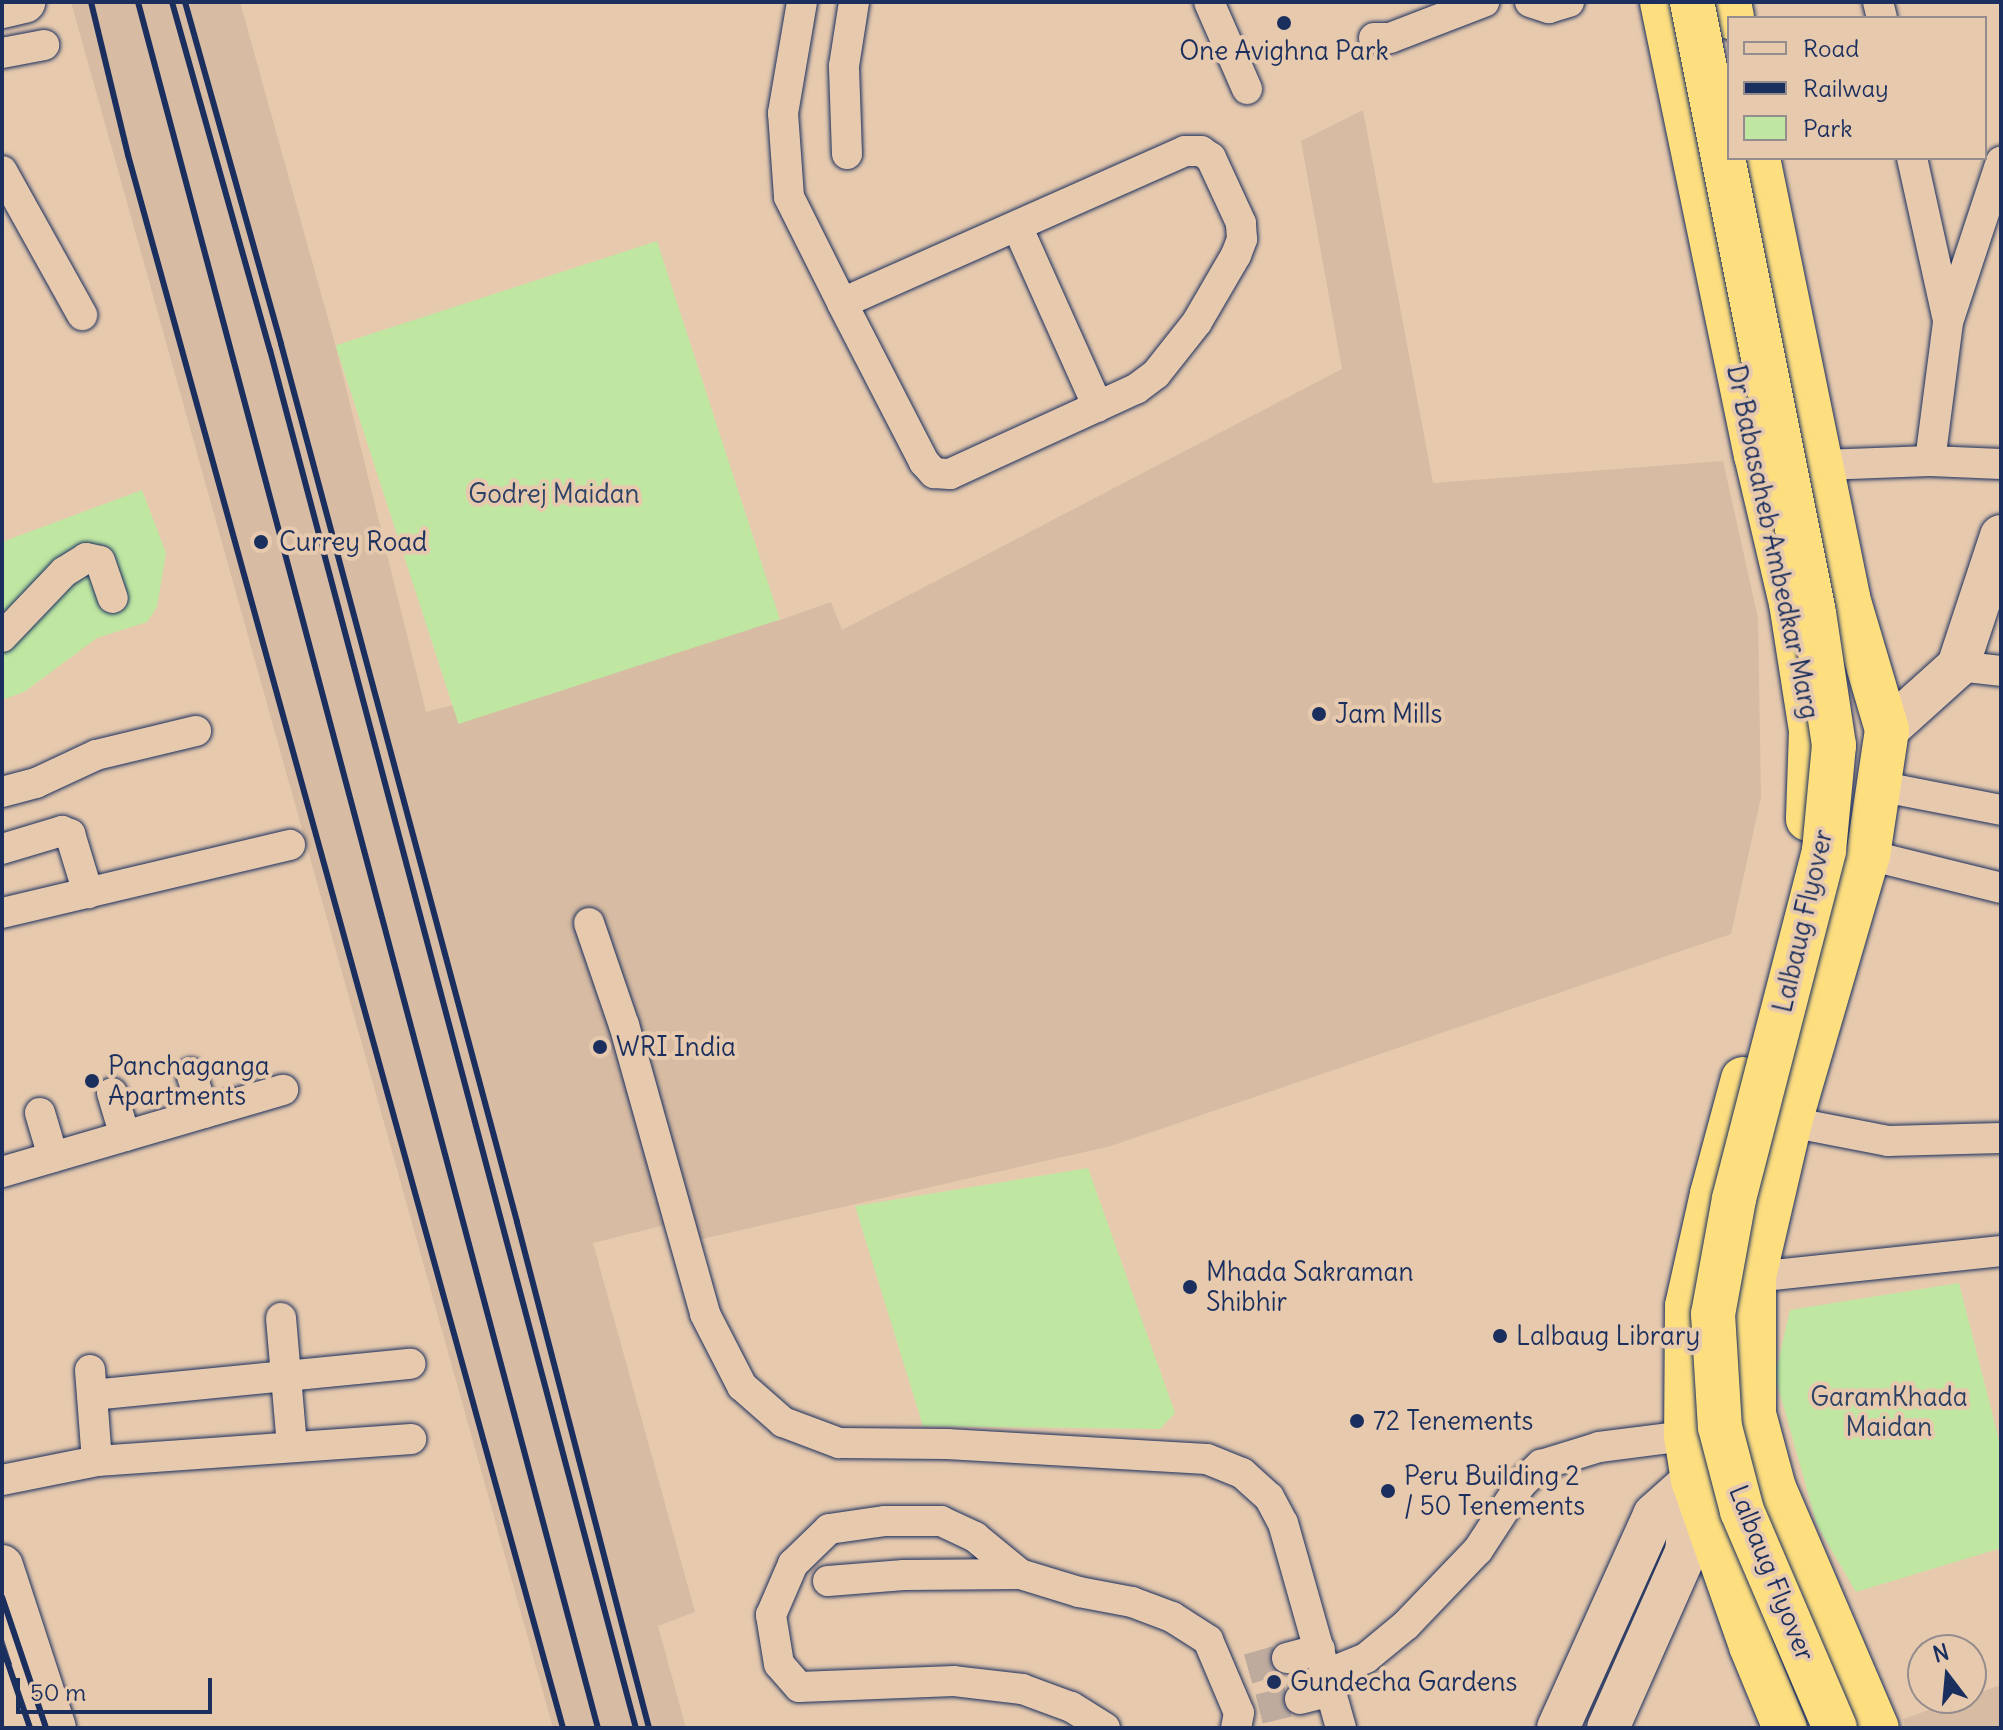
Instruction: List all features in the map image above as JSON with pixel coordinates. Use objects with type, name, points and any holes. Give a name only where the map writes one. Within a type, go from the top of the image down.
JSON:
[{"type":"highway","name":"Dr Babasaheb Ambedkar Marg","points":[[1662,2],[1756,455],[1791,603],[1811,731],[1808,843],[1712,1194],[1687,1306],[1686,1436],[1693,1480],[1751,1646],[1785,1728]]},
{"type":"highway","name":"Lalbaug Flyover","points":[[1692,2],[1814,613],[1834,745],[1824,851],[1734,1199],[1713,1314],[1720,1427],[1742,1511],[1835,1728]]},
{"type":"highway","points":[[1707,2],[1727,103]]},
{"type":"highway","name":"Lalbaug Flyover","points":[[1738,160],[1827,602],[1848,740],[1837,853],[1747,1202],[1727,1312],[1733,1417],[1754,1495],[1853,1728]]},
{"type":"highway","points":[[1758,160],[1848,598],[1887,730],[1868,855],[1790,1122],[1754,1277],[1754,1414],[1774,1488],[1877,1728]]},
{"type":"main road","points":[[2,7],[24,2]]},
{"type":"main road","points":[[1887,730],[1958,666],[2001,536]]},
{"type":"main road","points":[[1558,1728],[1654,1515],[1693,1480],[1762,1437]]},
{"type":"main road","points":[[1608,1728],[1686,1552],[1693,1480]]},
{"type":"main road","points":[[2,1566],[55,1728]]},
{"type":"main road","points":[[2,1683],[17,1728]]},
{"type":"street","points":[[802,2],[783,113],[789,197],[842,303],[924,462],[934,473],[950,474],[1136,389],[1156,374],[1197,322],[1242,239],[1235,210],[1211,158],[1201,151],[1185,151],[842,303]]},
{"type":"street","points":[[847,154],[844,66],[854,2]]},
{"type":"street","points":[[1209,2],[1247,89]]},
{"type":"street","points":[[1374,38],[1390,38],[1484,2]]},
{"type":"street","points":[[1530,2],[1549,8],[1569,2]]},
{"type":"street","points":[[2,53],[44,45]]},
{"type":"street","points":[[1912,160],[1948,322]]},
{"type":"street","points":[[1930,461],[1948,322],[2001,162]]},
{"type":"street","points":[[2,171],[82,315]]},
{"type":"street","points":[[1017,226],[1098,407]]},
{"type":"street","points":[[1822,465],[1930,461],[2001,464]]},
{"type":"street","points":[[2,637],[64,572],[86,558],[100,561],[113,598]]},
{"type":"street","points":[[1958,666],[2001,671]]},
{"type":"street","points":[[2,792],[36,783],[96,755],[196,731]]},
{"type":"street","points":[[1878,786],[2001,810]]},
{"type":"street","points":[[2,849],[62,831],[70,834],[88,893]]},
{"type":"street","points":[[2,913],[290,845]]},
{"type":"street","points":[[1868,855],[2001,888]]},
{"type":"street","points":[[589,923],[624,1025],[705,1314],[742,1386],[783,1422],[839,1443],[947,1444],[1207,1459],[1242,1473],[1269,1497],[1283,1523],[1341,1728]]},
{"type":"street","points":[[191,1073],[204,1113]]},
{"type":"street","points":[[2,1172],[283,1090]]},
{"type":"street","points":[[112,1093],[125,1136]]},
{"type":"street","points":[[40,1113],[53,1157]]},
{"type":"street","points":[[1790,1122],[1888,1141],[2001,1138]]},
{"type":"street","points":[[1754,1277],[2001,1251]]},
{"type":"street","points":[[281,1318],[292,1447]]},
{"type":"street","points":[[97,1461],[91,1383],[286,1376],[410,1364]]},
{"type":"street","points":[[1300,1699],[1327,1671],[1366,1658],[1406,1625],[1478,1550],[1521,1484],[1541,1465],[1599,1447],[1686,1436]]},
{"type":"street","points":[[2,1480],[97,1461],[411,1439]]},
{"type":"street","points":[[1020,1574],[975,1537],[941,1521],[885,1521],[829,1529],[793,1564],[771,1615],[779,1664],[799,1687],[954,1681],[1022,1689],[1071,1707],[1105,1728]]},
{"type":"street","points":[[828,1581],[904,1575],[1020,1574],[1079,1592],[1132,1602],[1172,1617],[1208,1640],[1237,1672],[1245,1717]]},
{"type":"street","points":[[1287,1658],[1327,1671]]},
{"type":"shaded area","points":[[71,2],[240,2],[337,351],[426,712],[780,620],[831,602],[842,630],[1342,369],[1301,141],[1363,110],[1433,483],[1723,461],[1758,618],[1761,797],[1731,934],[1111,1146],[693,1241],[665,1225],[593,1243],[695,1612],[658,1626],[686,1728],[553,1728]]},
{"type":"shaded area","points":[[2001,1685],[2001,1728],[1906,1728],[1903,1719],[1917,1714],[1987,1714],[1987,1690]]},
{"type":"green space","name":"Godrej Maidan","points":[[657,241],[780,620],[459,724],[336,345]]},
{"type":"green space","points":[[142,490],[166,553],[157,607],[147,622],[97,638],[24,692],[2,700],[2,542]]},
{"type":"green space","points":[[1088,1168],[1175,1413],[1160,1429],[923,1426],[855,1206]]},
{"type":"green space","name":"GaramKhada Maidan","points":[[1959,1283],[2001,1448],[2001,1548],[1856,1592],[1817,1525],[1775,1376],[1790,1310]]},
{"type":"tunnel","points":[[1248,1669],[1287,1658]]},
{"type":"tunnel","points":[[1259,1709],[1300,1699]]},
{"type":"railway","points":[[91,2],[128,155],[563,1728]]},
{"type":"railway","points":[[138,2],[598,1728]]},
{"type":"railway","points":[[172,2],[270,350],[636,1728]]},
{"type":"railway","points":[[185,2],[281,344],[517,1222],[649,1728]]},
{"type":"railway","points":[[2,1597],[46,1728]]},
{"type":"railway","points":[[2,1646],[30,1728]]},
{"type":"place","name":"One Avighna Park","points":[[1284,23]]},
{"type":"place","name":"Currey Road","points":[[261,542]]},
{"type":"place","name":"Jam Mills","points":[[1319,714]]},
{"type":"place","name":"WRI India","points":[[600,1047]]},
{"type":"place","name":"Panchaganga Apartments","points":[[92,1081]]},
{"type":"place","name":"Mhada Sakraman Shibhir","points":[[1190,1287]]},
{"type":"place","name":"Lalbaug Library","points":[[1500,1336]]},
{"type":"place","name":"72 Tenements","points":[[1357,1421]]},
{"type":"place","name":"Peru Building 2 / 50 Tenements","points":[[1388,1491]]},
{"type":"place","name":"Gundecha Gardens","points":[[1274,1682]]}]
